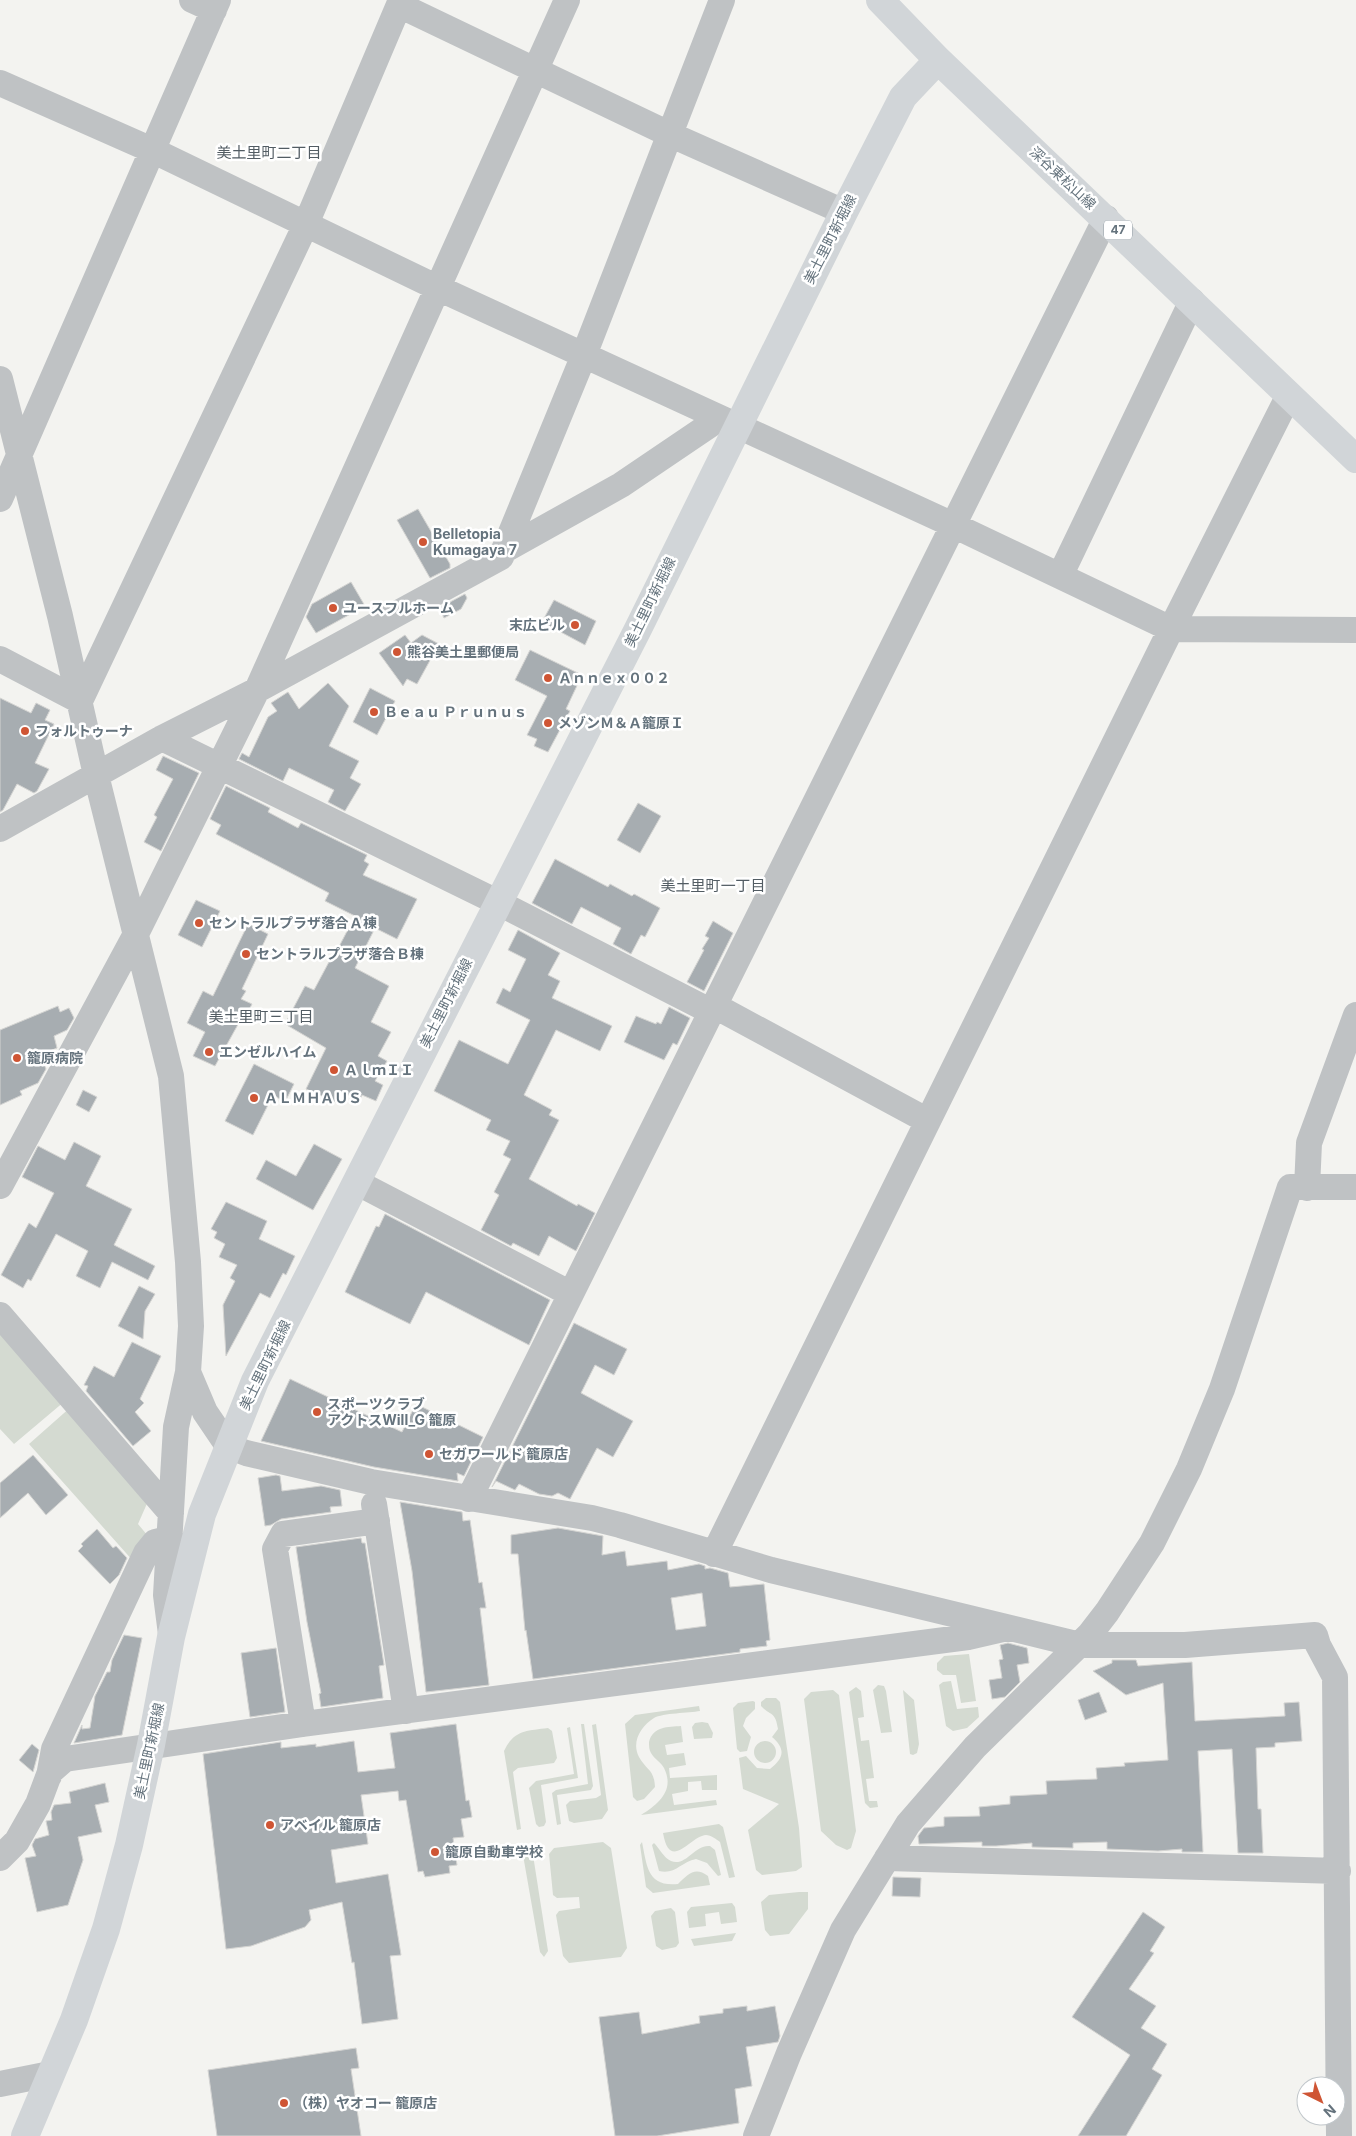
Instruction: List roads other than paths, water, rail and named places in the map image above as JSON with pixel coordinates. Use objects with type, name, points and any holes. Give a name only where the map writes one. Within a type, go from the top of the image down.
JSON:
[{"type":"main road","name":"深谷東松山線","points":[[880,0],[938,60],[1106,218],[1356,459]]},
{"type":"main road","name":"美土里町新堀線","points":[[25,2136],[74,2020],[106,1929],[129,1845],[151,1745],[171,1637],[202,1514],[255,1381],[497,902],[638,629],[728,422],[844,212],[903,97],[938,60]]},
{"type":"street","points":[[0,1186],[136,934],[258,690],[568,0]]},
{"type":"street","points":[[0,829],[162,738],[258,690],[501,557],[584,355],[722,0]]},
{"type":"street","points":[[80,701],[306,224],[400,2],[669,134],[844,212]]},
{"type":"street","points":[[0,499],[154,151],[208,3]]},
{"type":"street","points":[[0,83],[154,151],[438,288],[951,524],[1171,629],[1356,630]]},
{"type":"street","points":[[469,1499],[714,1009],[951,524],[1106,218]]},
{"type":"street","points":[[1060,576],[1192,301]]},
{"type":"street","points":[[0,380],[20,453],[170,1076],[188,1262],[191,1326],[188,1372],[176,1427],[166,1595],[171,1637]]},
{"type":"street","points":[[714,1554],[1171,629],[1289,395]]},
{"type":"street","points":[[503,551],[728,422]]},
{"type":"street","points":[[0,659],[80,701]]},
{"type":"street","points":[[162,738],[714,1009],[928,1121]]},
{"type":"street","points":[[1307,1188],[1309,1143],[1356,1015]]},
{"type":"street","points":[[356,1182],[571,1294]]},
{"type":"street","points":[[756,2136],[789,2053],[843,1930],[908,1824],[975,1747],[1080,1644],[1107,1612],[1152,1543],[1189,1469],[1222,1389],[1290,1187],[1356,1187]]},
{"type":"street","points":[[0,1315],[171,1526]]},
{"type":"street","points":[[188,1372],[205,1412],[228,1446],[246,1453],[371,1482],[592,1518],[968,1626]]},
{"type":"street","points":[[371,1482],[406,1711]]},
{"type":"street","points":[[303,1724],[275,1549],[283,1534],[377,1521]]},
{"type":"street","points":[[0,1858],[17,1841],[38,1804],[48,1776],[54,1749],[146,1553],[171,1526]]},
{"type":"street","points":[[48,1776],[65,1759],[151,1745],[406,1711],[968,1626],[1012,1627],[1080,1644],[1185,1645],[1315,1635],[1318,1645],[1346,1674],[1346,1795],[1338,1871],[1348,1965],[1339,2136]]},
{"type":"street","points":[[888,1858],[1338,1871]]},
{"type":"street","points":[[0,2084],[50,2074]]},
{"type":"place","name":"Belletopia Kumagaya 7","points":[[423,542]]},
{"type":"place","name":"ユースフルホーム","points":[[333,608]]},
{"type":"place","name":"末広ビル","points":[[575,625]]},
{"type":"place","name":"熊谷美土里郵便局","points":[[397,652]]},
{"type":"place","name":"Ａｎｎｅｘ００２","points":[[548,678]]},
{"type":"place","name":"Ｂｅａｕ Ｐｒｕｎｕｓ","points":[[374,712]]},
{"type":"place","name":"メゾンＭ＆Ａ籠原Ｉ","points":[[548,723]]},
{"type":"place","name":"フォルトゥーナ","points":[[25,731]]},
{"type":"place","name":"セントラルプラザ落合Ａ棟","points":[[199,923]]},
{"type":"place","name":"セントラルプラザ落合Ｂ棟","points":[[246,954]]},
{"type":"place","name":"エンゼルハイム","points":[[209,1052]]},
{"type":"place","name":"籠原病院","points":[[17,1058]]},
{"type":"place","name":"ＡｌｍＩＩ","points":[[334,1070]]},
{"type":"place","name":"ＡＬＭＨＡＵＳ","points":[[254,1098]]},
{"type":"place","name":"スポーツクラブ アクトスWill_G 籠原","points":[[317,1412]]},
{"type":"place","name":"セガワールド 籠原店","points":[[429,1454]]},
{"type":"place","name":"アベイル 籠原店","points":[[270,1825]]},
{"type":"place","name":"籠原自動車学校","points":[[435,1852]]},
{"type":"place","name":"（株）ヤオコー 籠原店","points":[[284,2103]]},
{"type":"district","name":"美土里町二丁目","points":[[269,153]]},
{"type":"district","name":"美土里町一丁目","points":[[713,886]]},
{"type":"district","name":"美土里町三丁目","points":[[261,1017]]}]
